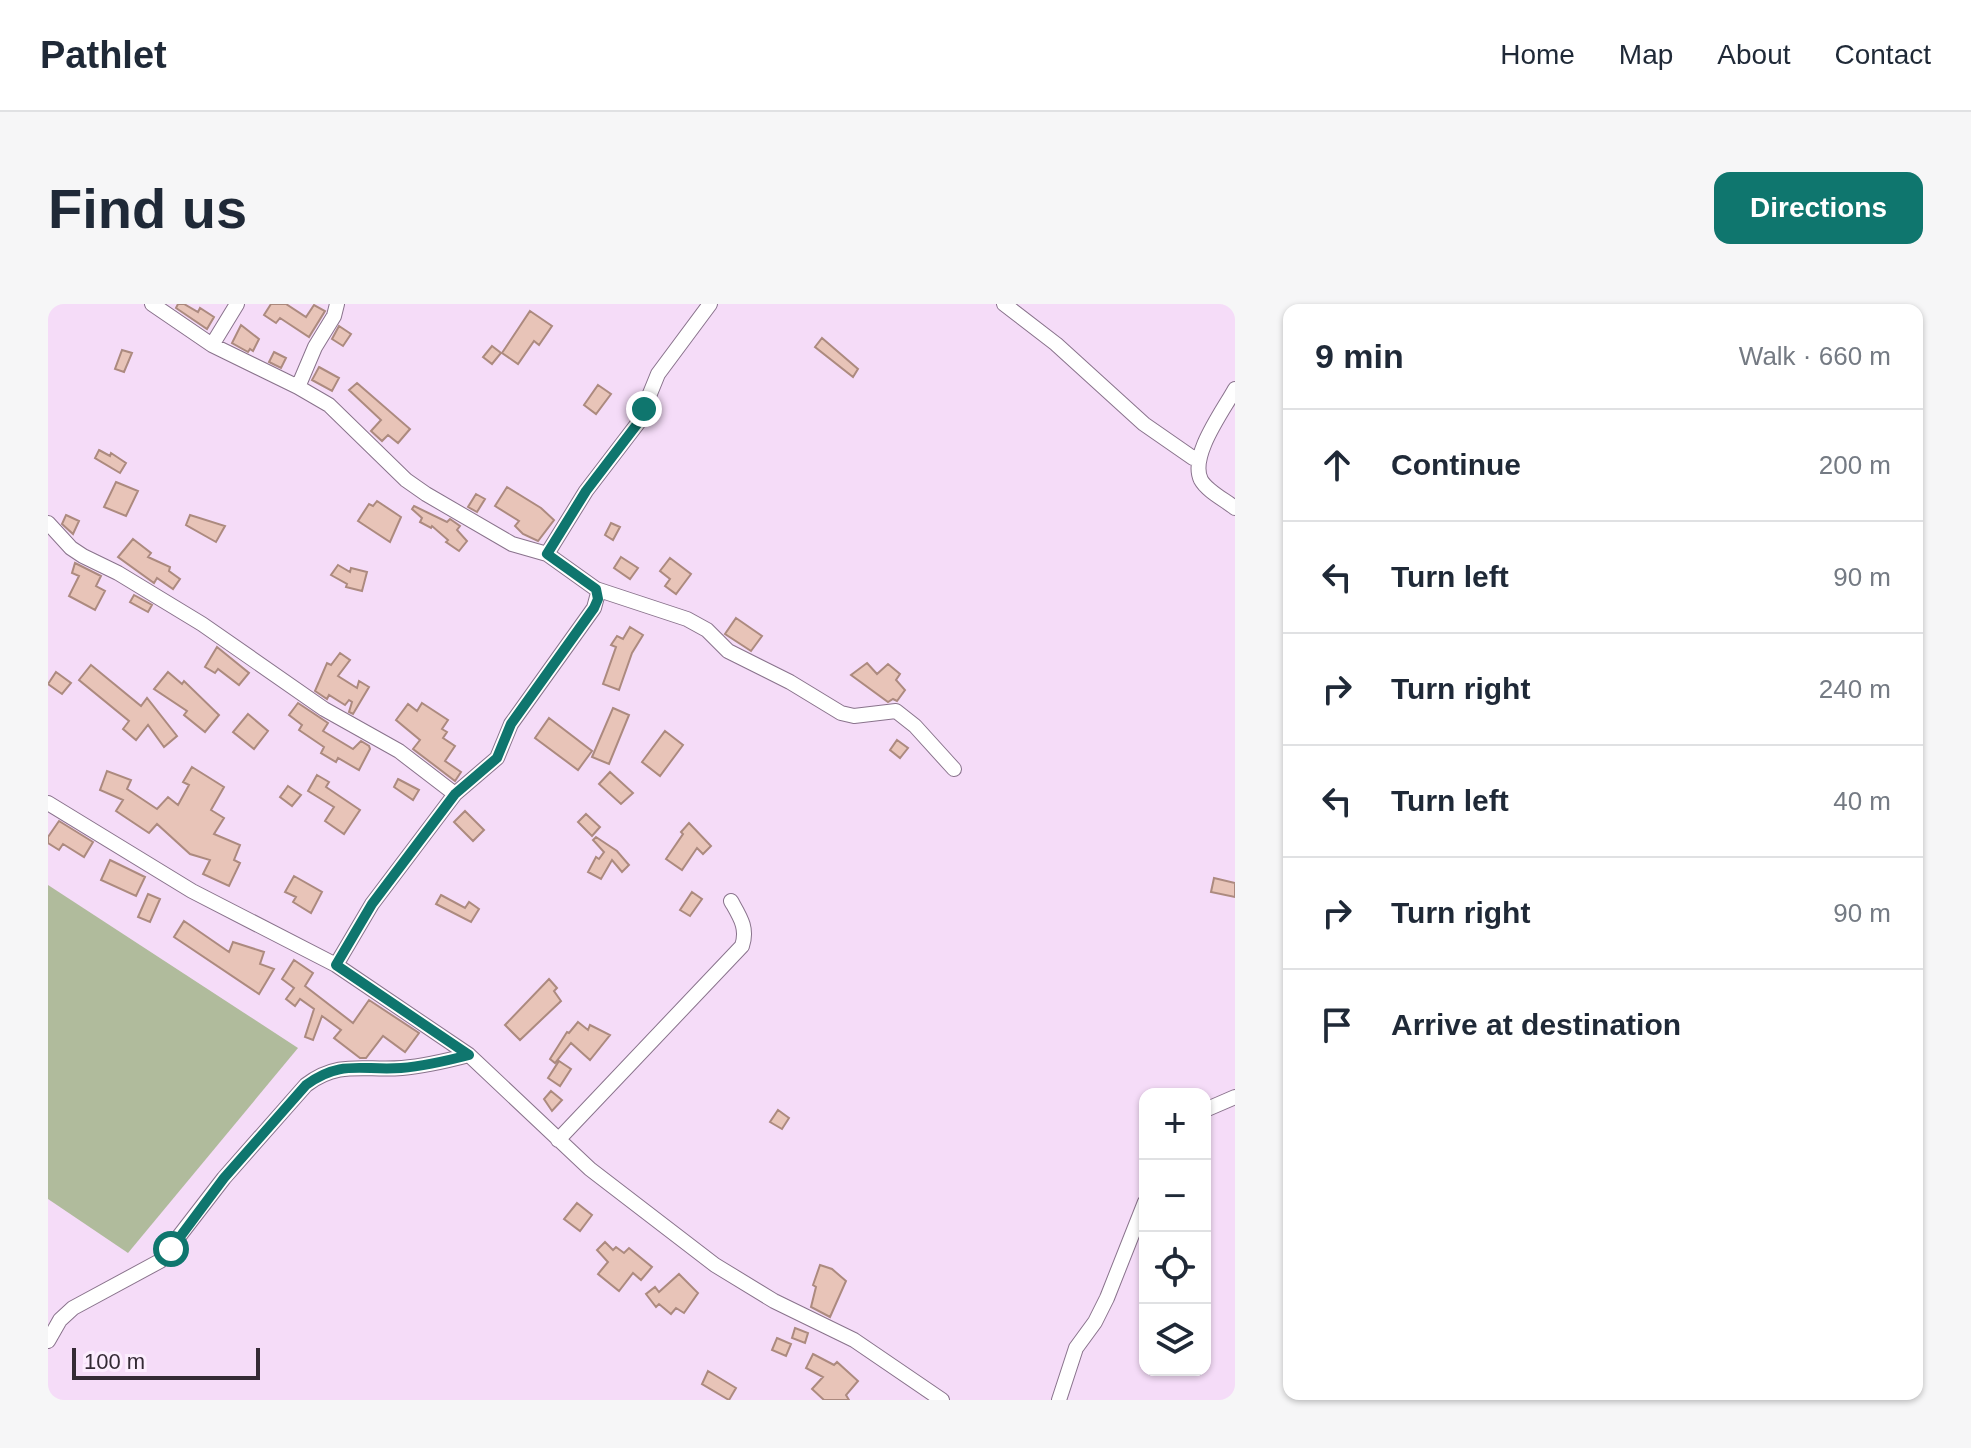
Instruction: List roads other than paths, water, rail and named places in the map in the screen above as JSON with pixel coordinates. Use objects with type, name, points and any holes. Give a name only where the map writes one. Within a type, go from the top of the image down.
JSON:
[{"type":"street","points":[[152,304],[212,345],[329,405],[406,480],[468,520],[512,544],[547,554],[596,589],[687,619],[707,630],[728,651],[790,682],[841,713],[854,716],[896,711],[915,726],[954,769]]},
{"type":"street","points":[[212,345],[237,304]]},
{"type":"street","points":[[298,387],[337,304]]},
{"type":"street","points":[[547,554],[586,491],[638,423],[658,374],[710,304]]},
{"type":"street","points":[[1004,304],[1056,344],[1144,424],[1193,458]]},
{"type":"street","points":[[1235,389],[1199,454],[1197,468],[1202,483],[1235,508]]},
{"type":"street","points":[[48,523],[71,548],[83,556],[118,573],[202,624],[324,709],[399,751],[455,794]]},
{"type":"street","points":[[336,965],[372,904],[455,794],[497,758],[511,724],[594,608],[598,599],[596,589]]},
{"type":"street","points":[[48,803],[192,891],[336,965],[469,1055],[590,1169],[715,1265],[774,1301],[854,1340],[942,1400]]},
{"type":"street","points":[[558,1140],[742,946],[746,935],[744,923],[731,901]]},
{"type":"street","points":[[48,1341],[60,1320],[73,1308],[160,1261],[224,1178],[306,1085],[321,1074],[336,1068],[429,1065],[469,1055]]},
{"type":"street","points":[[1211,1107],[1235,1097]]},
{"type":"street","points":[[1059,1400],[1076,1348],[1095,1322],[1107,1298],[1139,1217]]}]
